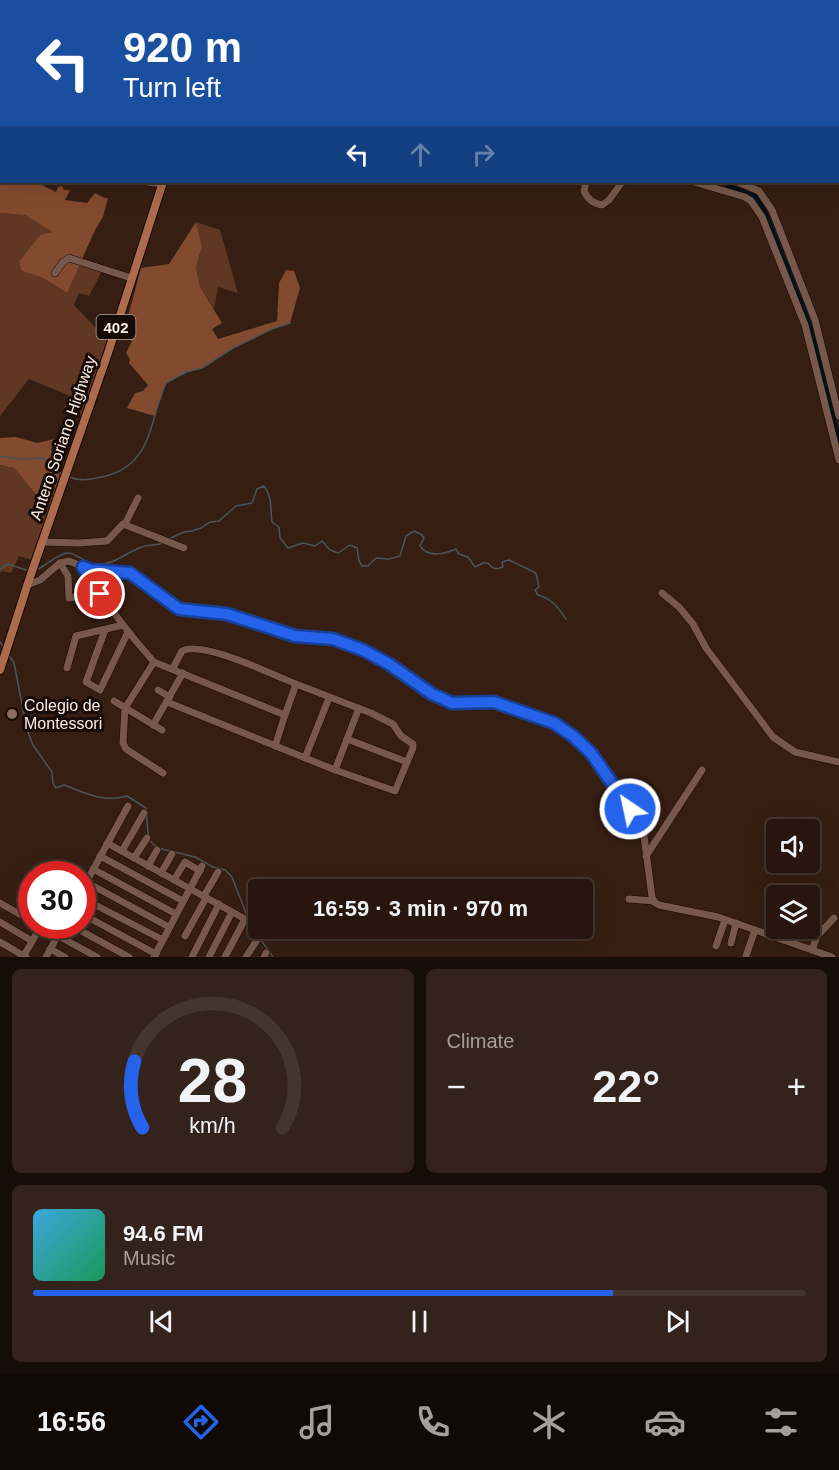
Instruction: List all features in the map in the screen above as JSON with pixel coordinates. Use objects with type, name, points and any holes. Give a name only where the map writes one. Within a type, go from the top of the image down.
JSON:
[{"type":"main road","name":"Antero Soriano Highway","points":[[0,670],[27,585],[108,353],[162,183]]},
{"type":"street","points":[[586,183],[584,191],[586,197],[602,205],[609,200],[621,183]]},
{"type":"street","points":[[698,183],[751,201],[762,217],[805,325],[839,460]]},
{"type":"street","points":[[719,189],[722,183]]},
{"type":"street","points":[[740,183],[759,191],[772,210],[815,320],[839,417],[829,421]]},
{"type":"street","points":[[55,273],[69,258],[131,278]]},
{"type":"street","points":[[125,524],[138,498]]},
{"type":"street","points":[[43,542],[107,541],[121,524],[125,524],[184,548]]},
{"type":"street","points":[[27,585],[40,580],[60,564],[69,561],[91,570],[130,573],[179,609],[227,614],[295,636],[333,639],[363,650],[389,664],[432,694],[452,703],[494,702],[554,723],[573,736],[591,753],[630,809],[644,836],[654,901]]},
{"type":"street","points":[[60,564],[68,576],[69,598],[100,594]]},
{"type":"street","points":[[83,567],[128,632],[154,662],[285,715]]},
{"type":"street","points":[[662,593],[679,607],[693,624],[706,648],[773,736],[795,752],[839,762]]},
{"type":"street","points":[[67,668],[76,636],[123,625]]},
{"type":"street","points":[[105,630],[86,682],[100,690],[128,632]]},
{"type":"street","points":[[158,690],[168,700],[275,746],[395,791],[413,744],[401,736],[393,724],[359,708],[328,698],[227,656],[194,648],[182,651],[173,668]]},
{"type":"street","points":[[154,662],[125,708],[124,746],[163,773]]},
{"type":"street","points":[[153,725],[183,673]]},
{"type":"street","points":[[275,746],[296,684]]},
{"type":"street","points":[[305,758],[328,698]]},
{"type":"street","points":[[114,700],[162,730]]},
{"type":"street","points":[[335,770],[359,708]]},
{"type":"street","points":[[347,739],[407,762]]},
{"type":"street","points":[[646,856],[702,770]]},
{"type":"street","points":[[96,863],[128,806]]},
{"type":"street","points":[[122,851],[144,813]]},
{"type":"street","points":[[119,822],[133,830]]},
{"type":"street","points":[[134,858],[147,838]]},
{"type":"street","points":[[107,843],[245,919],[226,957]]},
{"type":"street","points":[[148,866],[157,850]]},
{"type":"street","points":[[161,873],[172,854]]},
{"type":"street","points":[[100,856],[183,901]]},
{"type":"street","points":[[96,922],[155,955],[201,868],[185,862],[174,880]]},
{"type":"street","points":[[96,871],[176,914]]},
{"type":"street","points":[[185,936],[218,872]]},
{"type":"street","points":[[96,892],[169,927]]},
{"type":"street","points":[[629,899],[654,901],[659,905],[704,913],[832,957]]},
{"type":"street","points":[[0,903],[18,913]]},
{"type":"street","points":[[192,957],[219,904]]},
{"type":"street","points":[[96,905],[163,940]]},
{"type":"street","points":[[209,957],[232,912]]},
{"type":"street","points":[[812,950],[817,936],[834,918]]},
{"type":"street","points":[[716,946],[725,920]]},
{"type":"street","points":[[0,922],[32,941],[24,957],[0,942]]},
{"type":"street","points":[[731,943],[736,923]]},
{"type":"street","points":[[746,956],[755,930]]},
{"type":"street","points":[[46,957],[55,939]]},
{"type":"street","points":[[63,939],[96,957]]},
{"type":"street","points":[[96,939],[129,957]]},
{"type":"street","points":[[246,957],[257,940]]},
{"type":"street","points":[[50,949],[65,957]]},
{"type":"shaded area","points":[[0,183],[38,183],[56,192],[58,187],[62,186],[64,190],[70,190],[65,200],[87,203],[95,193],[108,198],[103,217],[67,293],[43,278],[22,271],[19,262],[41,234],[53,232],[25,215],[0,213]]},
{"type":"shaded area","points":[[0,213],[25,215],[54,232],[41,234],[22,271],[43,278],[67,293],[80,261],[103,269],[89,296],[79,293],[74,305],[107,340],[82,415],[64,409],[68,395],[29,379],[0,416]]},
{"type":"shaded area","points":[[196,222],[220,230],[238,293],[218,287],[214,309],[200,287],[196,267],[202,246]]},
{"type":"shaded area","points":[[196,222],[202,246],[196,267],[200,287],[222,323],[212,329],[218,339],[277,321],[279,283],[286,270],[294,271],[300,288],[290,323],[272,329],[233,348],[202,368],[186,372],[166,383],[155,416],[127,408],[135,393],[143,391],[148,385],[129,363],[130,359],[126,353],[132,341],[123,335],[141,268],[169,264]]},
{"type":"shaded area","points":[[16,437],[37,443],[54,439],[51,450],[60,467],[50,505],[38,497],[14,468],[0,465],[0,438]]},
{"type":"shaded area","points":[[0,465],[14,468],[38,497],[50,505],[32,560],[19,556],[11,573],[2,571],[0,574]]},
{"type":"waterway","points":[[728,186],[755,196],[766,214],[809,323],[839,440]]},
{"type":"waterway","points":[[70,477],[82,480],[102,477],[119,471],[131,463],[147,440],[166,383],[186,372],[202,368],[233,348],[272,329],[290,323]]},
{"type":"waterway","points":[[0,456],[21,459],[43,458],[54,470],[63,474]]},
{"type":"waterway","points":[[169,539],[201,528],[210,522],[219,521],[236,506],[252,503],[257,489],[264,486],[270,499],[272,522],[279,527],[280,538],[288,548],[303,543],[315,546],[322,541],[330,550],[338,553],[350,545],[357,548],[362,566],[368,566],[376,558],[389,559],[400,556],[406,536],[414,531],[424,538],[420,546],[423,550],[432,554],[456,549],[459,554],[468,557],[475,567],[483,563],[488,563],[493,568],[503,567],[502,562],[509,560],[536,573],[539,587],[535,590],[538,595],[554,604],[566,619]]},
{"type":"waterway","points":[[38,569],[67,553],[74,554],[89,563],[100,564],[112,562],[142,547],[165,542]]},
{"type":"waterway","points":[[0,569],[8,564],[30,570]]},
{"type":"waterway","points":[[0,642],[4,648]]},
{"type":"waterway","points":[[8,654],[14,663],[27,730],[33,745],[52,772],[56,788],[64,785],[103,798],[127,796],[146,808],[150,841],[158,848],[195,857],[213,867],[225,870],[232,877],[251,926],[273,957]]},
{"type":"place","name":"Colegio de Montessori","points":[[12,714]]},
{"type":"route","points":[[100,594],[83,567],[91,570],[130,573],[179,609],[227,614],[295,636],[333,639],[363,650],[389,664],[432,694],[452,703],[494,702],[554,723],[573,736],[591,753],[630,809]]}]
